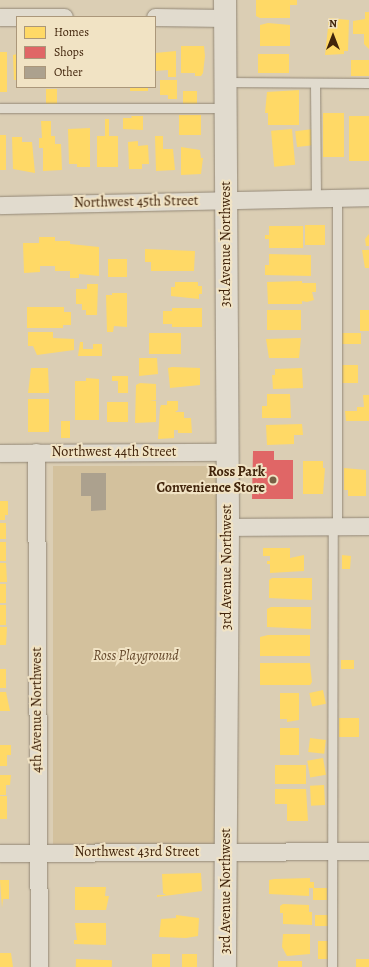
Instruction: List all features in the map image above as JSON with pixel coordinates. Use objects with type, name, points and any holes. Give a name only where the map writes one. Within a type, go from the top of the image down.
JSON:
[{"type":"street","points":[[156,17],[225,9]]},
{"type":"street","name":"3rd Avenue Northwest","points":[[225,9],[228,527],[225,967]]},
{"type":"street","points":[[0,17],[16,17]]},
{"type":"street","name":"Northwest 45th Street","points":[[0,205],[369,197]]},
{"type":"street","name":"4th Avenue Northwest","points":[[36,452],[39,967]]},
{"type":"street","name":"Northwest 44th Street","points":[[0,453],[227,452]]},
{"type":"street","points":[[228,527],[369,526]]},
{"type":"street","name":"Northwest 43rd Street","points":[[0,853],[369,851]]},
{"type":"lane","points":[[226,82],[369,82]]},
{"type":"lane","points":[[315,83],[316,198]]},
{"type":"lane","points":[[0,108],[226,108]]},
{"type":"lane","points":[[332,967],[331,852],[337,197]]},
{"type":"green space","name":"Ross Playground","points":[[53,466],[219,466],[219,844],[53,844]]},
{"type":"building: Homes","points":[[256,0],[297,0],[297,5],[290,5],[290,18],[260,18],[256,16]]},
{"type":"building: Homes","points":[[365,12],[369,12],[369,49],[364,44],[364,34],[353,34],[353,21],[365,19]]},
{"type":"building: Homes","points":[[329,18],[349,20],[348,51],[344,51],[344,54],[325,55]]},
{"type":"building: Homes","points":[[268,23],[290,25],[290,46],[260,46],[260,25]]},
{"type":"building: Homes","points":[[181,46],[204,46],[205,56],[203,73],[201,76],[195,76],[195,73],[181,73]]},
{"type":"building: Homes","points":[[176,51],[176,77],[168,77],[168,70],[156,71],[156,53]]},
{"type":"building: Homes","points":[[0,52],[7,52],[7,92],[0,92]]},
{"type":"building: Homes","points":[[16,54],[16,80],[14,80],[13,55]]},
{"type":"building: Homes","points":[[258,54],[289,54],[289,73],[258,73]]},
{"type":"building: Homes","points":[[351,60],[369,60],[369,76],[351,76]]},
{"type":"building: Homes","points":[[160,80],[177,80],[177,99],[168,99],[168,95],[160,95]]},
{"type":"building: Homes","points":[[130,88],[148,88],[148,91],[130,91]]},
{"type":"building: Homes","points":[[46,89],[57,89],[57,105],[46,105]]},
{"type":"building: Homes","points":[[299,90],[299,125],[268,125],[268,113],[265,113],[267,92]]},
{"type":"building: Homes","points":[[183,91],[197,91],[197,104],[183,104]]},
{"type":"building: Homes","points":[[323,113],[344,113],[344,157],[323,157]]},
{"type":"building: Homes","points":[[179,115],[201,115],[201,135],[179,135]]},
{"type":"building: Homes","points":[[131,116],[143,116],[143,130],[123,129],[123,118],[132,118]]},
{"type":"building: Homes","points":[[349,116],[369,116],[369,161],[349,161]]},
{"type":"building: Homes","points":[[105,119],[109,119],[109,136],[118,136],[118,167],[97,167],[97,136],[105,136]]},
{"type":"building: Homes","points":[[41,121],[51,121],[51,136],[55,136],[55,144],[61,144],[62,170],[43,171],[43,148],[39,148],[39,138],[42,138]]},
{"type":"building: Homes","points":[[90,128],[90,167],[77,167],[77,164],[69,164],[68,129]]},
{"type":"building: Homes","points":[[292,129],[295,165],[274,167],[271,131]]},
{"type":"building: Homes","points":[[313,129],[315,145],[297,147],[295,131]]},
{"type":"building: Homes","points":[[0,135],[6,135],[6,170],[0,170]]},
{"type":"building: Homes","points":[[155,136],[163,136],[163,149],[173,149],[175,170],[156,171]]},
{"type":"building: Homes","points":[[12,137],[22,137],[22,142],[32,142],[35,173],[13,169]]},
{"type":"building: Homes","points":[[138,141],[138,146],[148,145],[149,164],[142,164],[142,169],[129,169],[128,142]]},
{"type":"building: Homes","points":[[181,147],[200,150],[201,158],[203,158],[201,174],[181,175]]},
{"type":"building: Homes","points":[[305,225],[325,225],[325,245],[305,245]]},
{"type":"building: Homes","points":[[269,226],[303,226],[303,248],[269,248],[269,239],[265,239],[265,235],[269,235]]},
{"type":"building: Homes","points":[[369,234],[369,246],[366,246],[365,239]]},
{"type":"building: Homes","points":[[39,237],[55,237],[55,241],[70,241],[70,244],[99,247],[99,276],[79,274],[79,278],[70,278],[70,271],[55,271],[55,266],[40,266],[40,272],[24,273],[23,243],[39,243]]},
{"type":"building: Homes","points":[[145,249],[195,251],[194,271],[151,271],[151,262],[145,262]]},
{"type":"building: Homes","points":[[362,250],[369,250],[369,268],[365,268]]},
{"type":"building: Homes","points":[[269,254],[311,255],[311,276],[265,275],[265,265],[269,265]]},
{"type":"building: Homes","points":[[108,259],[127,259],[127,277],[108,277]]},
{"type":"building: Homes","points":[[302,281],[302,283],[316,283],[316,292],[312,292],[314,300],[307,302],[302,301],[302,304],[268,304],[267,282]]},
{"type":"building: Homes","points":[[175,282],[198,282],[198,286],[202,286],[202,294],[199,294],[199,299],[171,296],[171,287],[175,287]]},
{"type":"building: Homes","points":[[87,284],[98,284],[97,315],[86,315],[86,310],[82,310],[82,304],[76,304],[76,289],[87,289]]},
{"type":"building: Homes","points":[[112,293],[127,293],[127,327],[114,326],[113,332],[107,332],[106,295],[112,295]]},
{"type":"building: Homes","points":[[27,307],[64,307],[64,312],[71,312],[71,325],[63,325],[63,328],[27,328]]},
{"type":"building: Homes","points":[[172,308],[202,308],[202,327],[172,327],[172,324],[163,324],[163,311],[172,311]]},
{"type":"building: Homes","points":[[267,310],[301,310],[301,330],[267,330]]},
{"type":"building: Homes","points":[[360,310],[369,310],[369,331],[360,331]]},
{"type":"building: Homes","points":[[28,332],[53,332],[53,338],[74,339],[74,350],[37,355],[33,346],[28,346]]},
{"type":"building: Homes","points":[[149,333],[181,333],[181,354],[149,354]]},
{"type":"building: Homes","points":[[340,333],[361,333],[361,344],[340,344]]},
{"type":"building: Homes","points":[[301,338],[299,358],[269,358],[266,339]]},
{"type":"building: Homes","points":[[80,342],[83,342],[83,349],[93,349],[93,344],[102,344],[102,356],[78,356]]},
{"type":"building: Homes","points":[[139,358],[157,358],[158,374],[139,376]]},
{"type":"building: Homes","points":[[340,365],[358,365],[358,383],[340,383]]},
{"type":"building: Homes","points":[[31,368],[48,368],[49,393],[28,393]]},
{"type":"building: Homes","points":[[168,368],[200,368],[200,385],[170,388]]},
{"type":"building: Homes","points":[[302,368],[303,388],[273,389],[272,375],[275,375],[275,369]]},
{"type":"building: Homes","points":[[112,376],[128,376],[128,393],[118,393],[118,381],[112,381]]},
{"type":"building: Homes","points":[[86,378],[99,379],[99,420],[75,420],[75,381],[86,381]]},
{"type":"building: Homes","points":[[140,383],[156,384],[156,400],[150,401],[156,401],[156,422],[135,423],[136,385]]},
{"type":"building: Homes","points":[[267,394],[290,394],[291,418],[262,418],[262,406],[267,406]]},
{"type":"building: Homes","points":[[363,395],[369,395],[369,421],[346,421],[345,411],[357,411],[357,407],[364,407]]},
{"type":"building: Homes","points":[[28,399],[49,399],[49,432],[28,432]]},
{"type":"building: Homes","points":[[167,401],[178,401],[178,410],[175,412],[184,412],[184,418],[191,418],[192,433],[178,433],[178,430],[174,430],[174,438],[158,439],[160,408],[161,405],[167,405]]},
{"type":"building: Homes","points":[[107,402],[128,402],[128,422],[107,422]]},
{"type":"building: Homes","points":[[61,421],[70,421],[70,438],[61,438]]},
{"type":"building: Homes","points":[[302,424],[303,435],[294,435],[294,444],[267,445],[266,425]]},
{"type":"building: Homes","points":[[303,461],[323,461],[323,468],[325,468],[323,494],[303,494]]},
{"type":"building: Homes","points":[[344,468],[366,470],[366,496],[348,496],[348,490],[344,490]]},
{"type":"building: Homes","points":[[0,501],[8,501],[8,515],[5,515],[5,520],[0,520]]},
{"type":"building: Homes","points":[[0,523],[6,523],[6,539],[0,539]]},
{"type":"building: Homes","points":[[0,542],[6,542],[6,561],[0,561]]},
{"type":"building: Homes","points":[[263,548],[290,548],[290,558],[304,555],[304,571],[270,573],[270,564],[267,564],[267,561],[270,561],[270,556],[263,556]]},
{"type":"building: Homes","points":[[342,555],[351,556],[350,569],[342,569]]},
{"type":"building: Homes","points":[[0,563],[6,563],[7,582],[0,582]]},
{"type":"building: Homes","points":[[272,578],[312,578],[312,600],[269,598],[269,580]]},
{"type":"building: Homes","points":[[0,584],[6,584],[6,603],[0,603]]},
{"type":"building: Homes","points":[[0,605],[6,605],[6,625],[0,625]]},
{"type":"building: Homes","points":[[271,607],[311,607],[311,629],[267,627],[267,609]]},
{"type":"building: Homes","points":[[0,627],[7,627],[6,645],[0,645]]},
{"type":"building: Homes","points":[[268,635],[310,635],[310,656],[260,656],[260,637]]},
{"type":"building: Homes","points":[[341,660],[354,660],[354,669],[341,669]]},
{"type":"building: Homes","points":[[260,663],[310,663],[312,682],[310,685],[260,685]]},
{"type":"building: Homes","points":[[0,669],[6,669],[6,688],[0,688]]},
{"type":"building: Homes","points":[[323,690],[326,704],[312,707],[309,693]]},
{"type":"building: Homes","points":[[0,692],[6,692],[10,711],[0,711]]},
{"type":"building: Homes","points":[[280,693],[299,693],[299,720],[287,722],[287,719],[280,719]]},
{"type":"building: Homes","points":[[339,718],[359,718],[359,737],[339,737]]},
{"type":"building: Homes","points":[[280,728],[299,728],[299,755],[280,755]]},
{"type":"building: Homes","points":[[310,738],[326,740],[324,754],[308,752]]},
{"type":"building: Homes","points":[[0,745],[11,745],[11,755],[7,755],[7,766],[0,766]]},
{"type":"building: Homes","points":[[323,758],[326,775],[310,778],[307,761]]},
{"type":"building: Homes","points":[[275,765],[306,765],[306,784],[275,784]]},
{"type":"building: Homes","points":[[0,775],[11,775],[10,785],[6,785],[6,795],[0,795]]},
{"type":"building: Homes","points":[[324,785],[325,805],[311,806],[310,786]]},
{"type":"building: Homes","points":[[275,789],[306,789],[308,821],[287,821],[287,804],[275,804]]},
{"type":"building: Homes","points":[[0,796],[7,796],[7,819],[0,819]]},
{"type":"building: Homes","points":[[201,873],[202,891],[157,897],[157,895],[166,895],[163,893],[162,874]]},
{"type":"building: Homes","points":[[310,878],[310,882],[314,882],[314,888],[327,888],[327,900],[313,900],[313,888],[309,888],[309,896],[269,894],[269,880]]},
{"type":"building: Homes","points":[[0,880],[9,880],[9,899],[3,899],[2,908]]},
{"type":"building: Homes","points":[[75,887],[106,887],[105,896],[109,896],[106,910],[75,910]]},
{"type":"building: Homes","points":[[283,904],[309,905],[309,912],[312,912],[312,925],[283,924],[283,913],[280,913],[280,906]]},
{"type":"building: Homes","points":[[176,915],[199,918],[198,936],[186,938],[159,937],[161,919],[176,918]]},
{"type":"building: Homes","points":[[315,915],[329,915],[329,926],[315,926]]},
{"type":"building: Homes","points":[[75,923],[106,923],[106,945],[74,944],[74,940],[77,940]]},
{"type":"building: Homes","points":[[283,934],[310,934],[310,954],[287,956],[282,947]]},
{"type":"building: Homes","points":[[318,941],[331,941],[331,959],[318,959]]},
{"type":"building: Homes","points":[[0,953],[11,953],[13,967],[0,967]]},
{"type":"building: Homes","points":[[152,954],[170,954],[170,967],[152,967]]},
{"type":"building: Homes","points":[[182,954],[197,954],[197,967],[182,967]]},
{"type":"building: Homes","points":[[76,959],[112,960],[112,967],[76,967]]},
{"type":"building: Homes","points":[[356,959],[369,959],[369,967],[356,967]]},
{"type":"building: Homes","points":[[278,961],[302,961],[302,967],[278,967]]},
{"type":"building: Shops","name":"Ross Park Convenience Store","points":[[253,451],[274,451],[274,460],[293,460],[293,499],[252,499]]},
{"type":"building: Other","points":[[81,473],[106,473],[106,510],[91,511],[91,496],[81,496]]},
{"type":"place","name":"Ross Park Convenience Store","points":[[273,480]]}]
